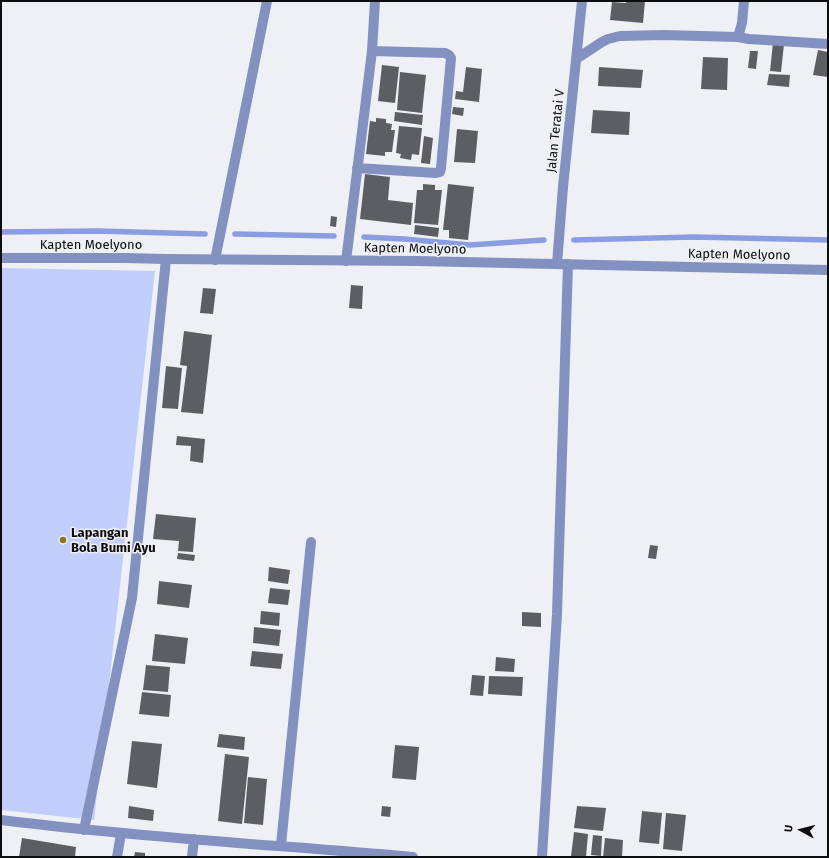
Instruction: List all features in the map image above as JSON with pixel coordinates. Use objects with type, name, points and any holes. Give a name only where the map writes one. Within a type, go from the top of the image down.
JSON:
[{"type":"street","points":[[215,260],[267,1]]},
{"type":"street","points":[[346,261],[372,51],[375,1]]},
{"type":"street","name":"Jalan Teratai V","points":[[542,857],[557,614],[563,187],[582,1]]},
{"type":"street","points":[[738,37],[742,23],[744,1]]},
{"type":"street","points":[[576,59],[602,42],[620,36],[664,35],[738,37],[828,44]]},
{"type":"street","points":[[357,168],[436,174],[440,172],[441,168],[451,58],[445,53],[372,51]]},
{"type":"street","name":"Kapten Moelyono","points":[[1,258],[125,258],[562,264],[828,270]]},
{"type":"street","points":[[84,830],[132,598],[166,259]]},
{"type":"street","points":[[281,845],[311,542]]},
{"type":"street","points":[[1,820],[121,834],[281,845],[413,857]]},
{"type":"street","points":[[117,857],[121,834]]},
{"type":"street","points":[[192,857],[194,839]]},
{"type":"shaded area","name":"Lapangan Bola Bumi Ayu","points":[[1,268],[155,271],[94,820],[1,810]]},
{"type":"building","points":[[627,1],[645,1],[643,23],[610,20],[612,2],[626,3]]},
{"type":"building","points":[[773,43],[784,44],[781,72],[770,71]]},
{"type":"building","points":[[818,50],[828,52],[828,77],[813,75]]},
{"type":"building","points":[[750,51],[758,51],[756,69],[748,68]]},
{"type":"building","points":[[703,57],[728,58],[727,90],[701,89]]},
{"type":"building","points":[[382,65],[399,67],[395,103],[378,101]]},
{"type":"building","points":[[466,67],[482,69],[479,102],[455,99],[456,91],[463,92]]},
{"type":"building","points":[[599,67],[643,70],[641,88],[598,86]]},
{"type":"building","points":[[400,72],[426,75],[422,113],[397,110]]},
{"type":"building","points":[[769,74],[790,75],[789,87],[767,85]]},
{"type":"building","points":[[453,107],[464,108],[463,116],[452,114]]},
{"type":"building","points":[[593,110],[630,112],[629,135],[591,133]]},
{"type":"building","points":[[395,112],[423,115],[422,125],[394,121]]},
{"type":"building","points":[[376,118],[386,119],[386,123],[392,124],[391,130],[395,130],[392,152],[385,152],[385,156],[366,154],[370,121],[376,122]]},
{"type":"building","points":[[399,126],[422,128],[419,155],[412,154],[411,160],[400,158],[401,154],[396,153]]},
{"type":"building","points":[[457,129],[478,131],[475,163],[454,162]]},
{"type":"building","points":[[424,136],[433,138],[430,164],[421,163]]},
{"type":"building","points":[[365,174],[390,177],[388,200],[413,203],[411,225],[360,219]]},
{"type":"building","points":[[423,184],[435,185],[435,190],[442,190],[438,225],[414,223],[417,190],[423,190]]},
{"type":"building","points":[[448,184],[474,187],[468,240],[449,238],[449,230],[443,230]]},
{"type":"building","points":[[331,216],[337,217],[336,227],[330,226]]},
{"type":"building","points":[[415,225],[439,228],[438,237],[414,234]]},
{"type":"building","points":[[351,285],[363,286],[362,309],[349,308]]},
{"type":"building","points":[[203,288],[216,289],[213,314],[200,313]]},
{"type":"building","points":[[184,331],[212,335],[203,414],[181,412],[187,366],[180,365]]},
{"type":"building","points":[[166,366],[182,368],[178,409],[162,408]]},
{"type":"building","points":[[177,436],[205,439],[203,463],[190,461],[191,446],[176,445]]},
{"type":"building","points":[[156,514],[196,518],[193,552],[178,551],[179,541],[153,539]]},
{"type":"building","points":[[650,545],[658,546],[656,559],[648,558]]},
{"type":"building","points":[[178,553],[195,555],[194,561],[177,559]]},
{"type":"building","points":[[269,567],[290,570],[288,584],[268,581]]},
{"type":"building","points":[[159,581],[192,585],[189,608],[157,604]]},
{"type":"building","points":[[270,588],[290,590],[288,605],[268,603]]},
{"type":"building","points":[[261,611],[280,613],[279,626],[260,624]]},
{"type":"building","points":[[522,612],[541,613],[541,627],[522,626]]},
{"type":"building","points":[[254,627],[281,630],[279,646],[253,643]]},
{"type":"building","points":[[155,634],[188,638],[185,664],[152,661]]},
{"type":"building","points":[[252,651],[283,654],[281,669],[250,666]]},
{"type":"building","points":[[496,657],[515,659],[514,672],[495,671]]},
{"type":"building","points":[[146,665],[170,667],[168,692],[143,690]]},
{"type":"building","points":[[472,675],[485,676],[483,696],[470,695]]},
{"type":"building","points":[[489,676],[523,677],[522,696],[488,694]]},
{"type":"building","points":[[142,692],[171,695],[169,717],[139,714]]},
{"type":"building","points":[[219,734],[245,737],[244,750],[217,747]]},
{"type":"building","points":[[132,741],[162,744],[157,788],[127,784]]},
{"type":"building","points":[[395,745],[419,747],[416,780],[392,778]]},
{"type":"building","points":[[225,754],[249,757],[242,824],[218,821]]},
{"type":"building","points":[[248,777],[267,779],[263,825],[244,823]]},
{"type":"building","points":[[129,806],[154,810],[153,821],[128,818]]},
{"type":"building","points":[[382,806],[391,807],[390,817],[381,816]]},
{"type":"building","points":[[577,806],[606,808],[603,831],[574,828]]},
{"type":"building","points":[[642,811],[662,813],[659,844],[639,842]]},
{"type":"building","points":[[666,813],[686,815],[682,851],[663,849]]},
{"type":"building","points":[[574,832],[588,834],[586,857],[571,856]]},
{"type":"building","points":[[593,835],[602,836],[601,856],[591,855]]},
{"type":"building","points":[[22,838],[76,847],[75,857],[19,857]]},
{"type":"building","points":[[605,838],[623,840],[622,857],[603,857]]},
{"type":"building","points":[[135,852],[145,853],[145,857],[134,857]]},
{"type":"waterway","points":[[1,232],[97,231],[205,234]]},
{"type":"waterway","points":[[235,234],[334,236]]},
{"type":"waterway","points":[[364,237],[470,245],[544,240]]},
{"type":"waterway","points":[[574,240],[694,237],[828,240]]},
{"type":"place","name":"Lapangan Bola Bumi Ayu","points":[[63,540]]}]
